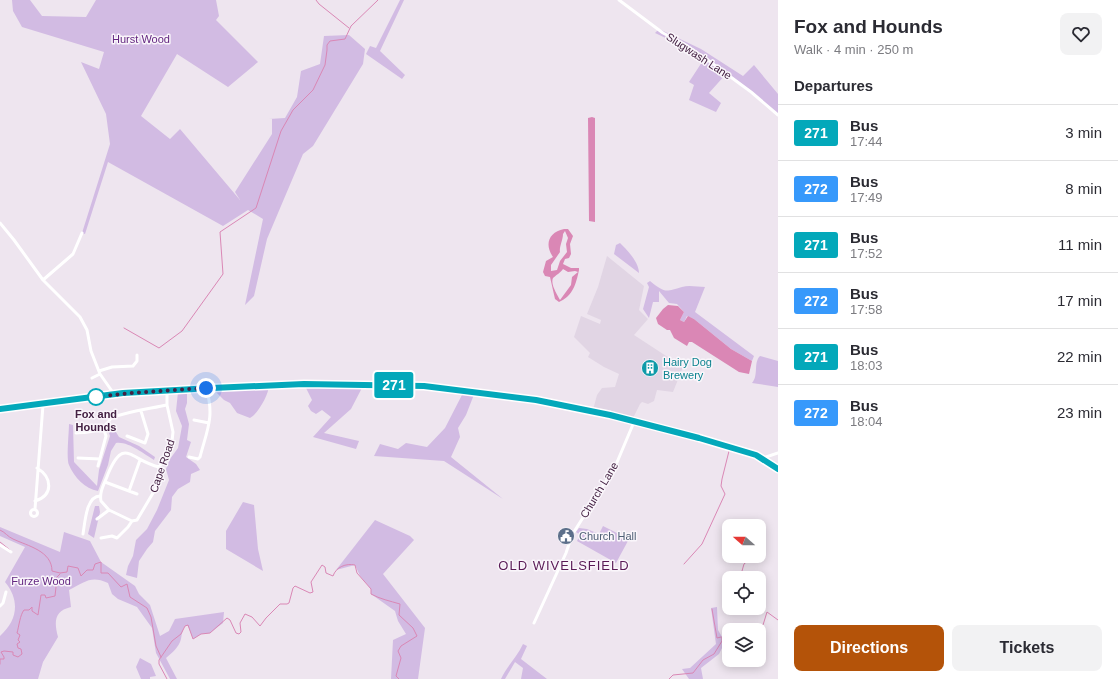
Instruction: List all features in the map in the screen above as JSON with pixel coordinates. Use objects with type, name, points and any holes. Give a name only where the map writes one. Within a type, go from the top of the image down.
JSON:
[{"type":"main road","points":[[0,409],[114,394],[166,390],[300,384],[424,386],[536,400],[610,415],[717,443],[763,458],[778,469]]},
{"type":"street","name":"Slugwash Lane","points":[[619,0],[663,33],[689,47],[740,83],[778,115]]},
{"type":"street","points":[[0,223],[43,280],[84,322],[91,351],[99,373],[114,394]]},
{"type":"street","points":[[43,280],[73,254],[82,233]]},
{"type":"street","points":[[92,378],[112,367],[133,366],[136,364],[137,357],[142,359]]},
{"type":"street","points":[[190,457],[198,460],[200,457],[209,422],[211,409],[206,388]]},
{"type":"street","name":"Cape Road","points":[[101,538],[112,536],[117,538],[132,521],[137,520],[156,488],[159,468],[172,441],[173,432],[167,405],[166,390]]},
{"type":"street","points":[[35,509],[43,404]]},
{"type":"street","points":[[76,433],[92,432],[108,424],[110,418],[130,411],[141,411],[167,405]]},
{"type":"street","points":[[127,436],[145,443],[148,434],[141,411]]},
{"type":"street","points":[[194,420],[209,422]]},
{"type":"street","name":"Church Lane","points":[[534,624],[566,553],[572,536],[615,467],[634,422]]},
{"type":"street","points":[[98,466],[102,456],[106,436],[103,427]]},
{"type":"street","points":[[132,521],[109,510],[104,506],[100,496],[118,455],[128,453],[159,468]]},
{"type":"street","points":[[763,458],[778,453]]},
{"type":"street","points":[[78,458],[100,458]]},
{"type":"street","points":[[130,491],[140,460]]},
{"type":"street","points":[[35,501],[42,499],[49,486],[44,472],[37,468]]},
{"type":"street","points":[[105,482],[137,494]]},
{"type":"street","points":[[83,534],[87,513],[92,498],[100,496]]},
{"type":"street","points":[[98,519],[109,510]]},
{"type":"street","points":[[0,545],[11,552]]},
{"type":"street","points":[[0,606],[3,603],[6,592]]},
{"type":"shaded area","points":[[588,118],[595,118],[595,222],[589,221]]},
{"type":"shaded area","points":[[568,229],[573,236],[570,244],[571,254],[569,258],[565,259],[563,264],[571,268],[579,268],[579,270],[577,280],[571,293],[559,302],[555,299],[550,277],[545,276],[543,272],[546,261],[553,257],[549,248],[550,239],[559,231]],"holes":[[[565,231],[568,238],[566,244],[567,252],[560,261],[557,270],[551,271],[551,265],[560,252],[563,234]],[[563,269],[568,272],[578,272],[572,277],[571,285],[560,300],[552,281],[553,278]]]},
{"type":"shaded area","points":[[607,256],[644,286],[639,310],[648,319],[634,335],[683,367],[673,392],[657,390],[654,401],[648,404],[642,402],[640,404],[634,416],[634,422],[593,410],[597,395],[602,388],[615,387],[619,374],[588,357],[590,353],[574,337],[581,316],[600,324],[601,320],[587,314],[598,287]]},
{"type":"shaded area","points":[[668,305],[678,306],[684,312],[680,320],[684,322],[688,316],[694,319],[731,349],[752,361],[749,374],[739,372],[692,342],[689,342],[687,346],[674,338],[670,330],[667,330],[658,324],[656,318]]},
{"type":"green space","name":"Hurst Wood","points":[[12,0],[30,0],[42,16],[86,17],[96,0],[216,0],[219,16],[216,20],[258,62],[228,87],[177,54],[141,116],[170,139],[180,129],[240,200],[235,192],[272,134],[272,119],[269,119],[285,118],[297,97],[301,71],[320,64],[324,36],[349,35],[365,49],[363,64],[313,146],[303,154],[267,239],[254,296],[245,305],[263,219],[248,210],[223,226],[108,162],[85,234],[82,233],[110,144],[106,114],[81,62],[99,69],[104,52],[22,27],[13,11]]},
{"type":"green space","points":[[400,0],[404,0],[380,51],[405,75],[402,79],[366,54],[370,46],[376,48]]},
{"type":"green space","points":[[659,29],[701,49],[743,76],[754,65],[778,94],[778,115],[726,74],[709,93],[721,103],[716,112],[689,100],[694,85],[689,82],[704,59],[683,46],[655,33]]},
{"type":"green space","points":[[620,243],[635,261],[639,273],[614,254],[616,245]]},
{"type":"green space","points":[[650,281],[659,288],[665,290],[688,286],[705,287],[695,312],[754,356],[752,361],[731,349],[694,319],[687,316],[684,322],[680,320],[684,312],[677,304],[669,303],[659,291],[659,302],[653,302],[649,318],[643,309],[649,287],[647,283]]},
{"type":"green space","points":[[760,356],[778,361],[778,387],[752,383]]},
{"type":"green space","points":[[304,384],[364,384],[351,409],[324,433],[359,441],[356,449],[313,437],[331,417],[322,410],[316,414],[311,411],[308,406],[312,400]]},
{"type":"green space","points":[[269,385],[269,389],[262,403],[250,418],[237,413],[230,403],[224,400],[212,388]]},
{"type":"green space","points":[[464,391],[475,392],[466,415],[458,428],[460,437],[451,457],[503,499],[444,461],[374,456],[380,444],[398,449],[406,443],[427,447],[445,428]]},
{"type":"green space","points":[[178,392],[187,392],[187,403],[185,409],[189,424],[187,440],[191,442],[186,457],[196,464],[200,470],[191,474],[190,482],[178,489],[172,497],[171,510],[155,531],[153,542],[139,561],[137,578],[126,575],[128,566],[133,556],[136,540],[147,529],[157,510],[169,480],[166,469],[170,459],[178,448],[182,426],[176,411]]},
{"type":"green space","points":[[69,424],[73,425],[74,462],[97,486],[99,470],[110,436],[107,427],[111,424],[119,437],[139,446],[155,457],[154,460],[131,446],[116,443],[111,451],[108,465],[98,491],[93,490],[80,482],[69,465]]},
{"type":"green space","points":[[243,502],[254,505],[258,549],[263,571],[226,549],[226,531]]},
{"type":"green space","points":[[95,506],[99,506],[100,512],[94,538],[88,534]]},
{"type":"green space","points":[[375,520],[410,536],[414,540],[383,574],[425,628],[418,679],[391,679],[393,640],[406,634],[398,621],[395,611],[371,594],[371,589],[360,576],[355,565],[336,570]]},
{"type":"green space","points":[[603,526],[629,539],[616,563],[577,541],[580,535],[576,532],[579,528],[587,529],[599,534]]},
{"type":"green space","name":"Furze Wood","points":[[0,527],[60,552],[64,532],[90,541],[101,562],[135,586],[139,594],[150,605],[160,636],[169,631],[175,619],[224,612],[223,623],[210,633],[201,634],[193,639],[188,626],[185,626],[179,645],[166,658],[177,679],[170,679],[156,653],[152,628],[137,607],[118,599],[112,594],[108,583],[97,580],[88,580],[69,590],[71,607],[61,611],[58,614],[56,627],[58,637],[43,662],[38,679],[0,679],[0,636],[6,630],[15,610],[13,596],[5,582],[25,547],[0,536]]},
{"type":"green space","points":[[717,607],[718,630],[722,637],[722,648],[719,654],[701,668],[703,679],[689,679],[682,669],[690,668],[716,644],[711,608]]},
{"type":"green space","points":[[523,644],[527,646],[521,659],[547,679],[521,679],[523,668],[515,662],[505,679],[501,679]]},
{"type":"green space","points":[[140,658],[151,664],[156,676],[150,677],[150,679],[141,679],[136,667]]},
{"type":"waterway","points":[[316,0],[349,28]]},
{"type":"waterway","points":[[124,328],[159,348],[182,331],[223,274],[220,232],[256,208],[281,131],[293,110],[313,90],[325,65],[327,45],[330,41],[345,39],[351,26],[378,0]]},
{"type":"waterway","points":[[684,564],[702,544],[725,494],[721,486],[729,451]]},
{"type":"waterway","points":[[0,530],[11,538],[44,554],[51,564],[52,571],[60,573],[67,572],[68,566],[78,568],[81,576],[87,570],[93,570],[95,564],[101,562],[101,573],[108,573],[121,587],[127,584],[130,597],[147,608],[151,617],[156,646],[161,657]]},
{"type":"waterway","points":[[0,542],[10,550]]},
{"type":"waterway","points":[[742,571],[745,563]]},
{"type":"waterway","points":[[167,679],[159,664],[159,660],[172,641],[181,634],[185,626],[188,625],[193,639],[201,634],[210,633],[227,618],[230,620],[236,633],[239,634],[241,632],[240,623],[245,614],[252,617],[260,626],[280,604],[289,603],[293,588],[295,586],[310,593],[313,592],[311,582],[322,565],[325,567],[326,573],[333,576],[339,568],[345,565],[355,565],[357,573],[371,589],[371,594],[381,599],[400,604],[399,615],[413,628],[417,636],[401,646],[398,651],[401,658],[396,676],[399,679]]},
{"type":"waterway","points":[[0,664],[0,659],[4,659],[1,652],[13,652],[13,655],[18,657],[22,654],[21,649],[18,648],[17,644],[20,642],[18,640],[20,635],[17,633],[23,612],[24,610],[29,610],[32,607],[32,611],[38,615],[41,595],[45,595],[46,598],[55,596],[56,587],[54,583],[58,582],[52,580],[60,574]]},
{"type":"waterway","points":[[712,609],[717,638],[721,637]]},
{"type":"waterway","points":[[764,623],[767,612],[778,620]]},
{"type":"waterway","points":[[669,679],[673,675],[693,673],[703,660],[714,654],[722,641]]},
{"type":"bus line","name":"271","points":[[0,409],[123,393],[212,388],[304,384],[424,386],[536,400],[610,415],[699,438],[756,455],[763,458],[778,469]]},
{"type":"place","name":"Hairy Dog Brewery","points":[[650,368]]},
{"type":"place","name":"Fox and Hounds","points":[[96,397]]},
{"type":"place","name":"Church Hall","points":[[566,536]]},
{"type":"district","name":"OLD WIVELSFIELD","points":[[564,565]]},
{"type":"route","points":[[96,397],[130,393],[206,388]]}]
